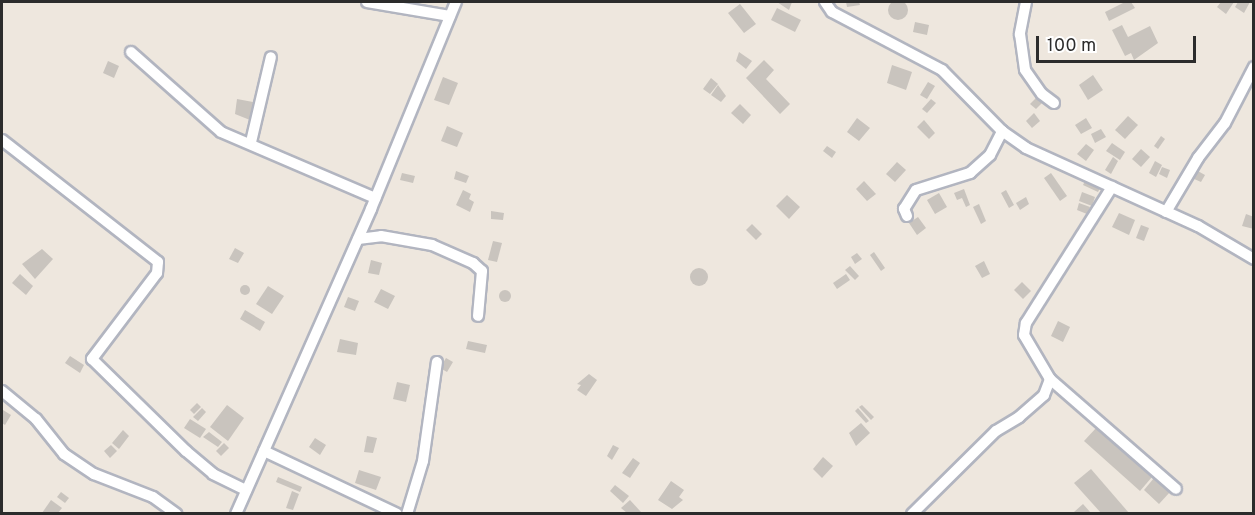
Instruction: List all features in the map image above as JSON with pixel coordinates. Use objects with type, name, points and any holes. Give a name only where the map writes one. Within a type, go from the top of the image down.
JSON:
[{"type":"street","points":[[367,2],[450,16]]},
{"type":"street","points":[[236,513],[358,239],[456,2]]},
{"type":"street","points":[[825,2],[832,12],[942,70],[1002,131],[1026,148],[1166,212],[1254,259]]},
{"type":"street","points":[[1026,2],[1020,34],[1025,70],[1042,94],[1054,103]]},
{"type":"street","points":[[131,52],[221,132],[251,142],[375,198]]},
{"type":"street","points":[[251,142],[271,57]]},
{"type":"street","points":[[1166,212],[1198,158],[1225,123],[1254,67]]},
{"type":"street","points":[[907,216],[904,209],[916,190],[970,173],[990,155],[1002,131]]},
{"type":"street","points":[[2,140],[158,262],[157,273],[92,359],[195,459],[213,474],[246,490]]},
{"type":"street","points":[[1112,187],[1026,323],[1024,335],[1050,379],[1176,489]]},
{"type":"street","points":[[358,239],[381,236],[432,244],[473,263],[482,271],[478,316]]},
{"type":"street","points":[[406,513],[423,461],[436,362]]},
{"type":"street","points":[[912,513],[988,438],[1044,394],[1050,379]]},
{"type":"street","points":[[2,392],[36,419],[64,454],[94,474],[153,497],[176,513]]},
{"type":"street","points":[[264,451],[397,513]]},
{"type":"building","points":[[898,0],[905,3],[908,10],[905,17],[898,20],[891,17],[888,10],[891,3]]},
{"type":"building","points":[[777,2],[792,2],[789,10]]},
{"type":"building","points":[[846,2],[859,2],[860,5],[847,7]]},
{"type":"building","points":[[1125,2],[1131,2],[1135,8],[1109,21],[1105,12]]},
{"type":"building","points":[[1221,2],[1234,2],[1226,14],[1217,7]]},
{"type":"building","points":[[1238,2],[1250,2],[1244,13],[1235,7]]},
{"type":"building","points":[[740,4],[756,24],[744,33],[728,13]]},
{"type":"building","points":[[777,8],[801,20],[795,32],[771,20]]},
{"type":"building","points":[[915,22],[929,25],[927,35],[913,32]]},
{"type":"building","points":[[1122,25],[1128,37],[1150,26],[1158,43],[1134,60],[1131,53],[1125,56],[1112,30]]},
{"type":"building","points":[[739,52],[752,61],[746,69],[736,61]]},
{"type":"building","points":[[764,60],[774,70],[766,79],[790,104],[780,114],[746,78]]},
{"type":"building","points":[[108,61],[119,66],[114,78],[103,73]]},
{"type":"building","points":[[892,65],[912,72],[906,90],[887,83]]},
{"type":"building","points":[[1093,75],[1103,90],[1088,100],[1079,85]]},
{"type":"building","points":[[443,77],[458,83],[449,105],[434,100]]},
{"type":"building","points":[[711,78],[718,84],[710,94],[703,89]]},
{"type":"building","points":[[928,82],[935,86],[927,99],[920,95]]},
{"type":"building","points":[[718,85],[726,96],[721,102],[711,95]]},
{"type":"building","points":[[1039,95],[1044,101],[1036,109],[1030,104]]},
{"type":"building","points":[[237,99],[253,102],[250,120],[235,114]]},
{"type":"building","points":[[931,99],[936,103],[927,113],[922,109]]},
{"type":"building","points":[[740,104],[751,115],[743,124],[731,113]]},
{"type":"building","points":[[1034,113],[1040,121],[1032,128],[1026,121]]},
{"type":"building","points":[[1128,116],[1138,125],[1125,139],[1115,130]]},
{"type":"building","points":[[857,118],[870,128],[859,141],[847,132]]},
{"type":"building","points":[[1086,118],[1092,128],[1081,134],[1075,125]]},
{"type":"building","points":[[924,120],[935,133],[929,139],[917,127]]},
{"type":"building","points":[[447,126],[463,133],[457,147],[441,141]]},
{"type":"building","points":[[1101,129],[1106,137],[1095,143],[1091,134]]},
{"type":"building","points":[[1161,136],[1165,139],[1158,149],[1154,146]]},
{"type":"building","points":[[1112,143],[1125,152],[1120,160],[1106,151]]},
{"type":"building","points":[[1086,144],[1094,150],[1086,161],[1077,154]]},
{"type":"building","points":[[827,146],[836,152],[832,158],[823,151]]},
{"type":"building","points":[[1141,149],[1150,157],[1141,167],[1132,159]]},
{"type":"building","points":[[1113,157],[1118,161],[1111,174],[1105,170]]},
{"type":"building","points":[[1155,161],[1162,165],[1156,177],[1149,173]]},
{"type":"building","points":[[897,162],[906,170],[895,182],[886,174]]},
{"type":"building","points":[[1162,167],[1170,170],[1167,178],[1159,174]]},
{"type":"building","points":[[1196,170],[1205,175],[1201,182],[1192,178]]},
{"type":"building","points":[[456,171],[469,176],[466,183],[454,179]]},
{"type":"building","points":[[402,173],[415,176],[413,183],[400,180]]},
{"type":"building","points":[[1051,173],[1067,196],[1060,201],[1044,178]]},
{"type":"building","points":[[1086,179],[1101,186],[1098,192],[1083,185]]},
{"type":"building","points":[[864,181],[876,194],[867,201],[856,189]]},
{"type":"building","points":[[964,189],[970,205],[966,207],[962,198],[957,200],[954,193]]},
{"type":"building","points":[[463,190],[471,194],[469,199],[474,202],[470,212],[456,205]]},
{"type":"building","points":[[1006,190],[1014,205],[1009,208],[1001,193]]},
{"type":"building","points":[[1082,192],[1095,197],[1092,206],[1079,201]]},
{"type":"building","points":[[939,193],[947,207],[935,214],[927,200]]},
{"type":"building","points":[[787,195],[800,207],[789,219],[776,206]]},
{"type":"building","points":[[1026,197],[1029,204],[1020,210],[1016,203]]},
{"type":"building","points":[[1079,203],[1090,207],[1087,214],[1077,210]]},
{"type":"building","points":[[979,204],[986,221],[981,224],[973,207]]},
{"type":"building","points":[[491,211],[504,213],[503,220],[491,219]]},
{"type":"building","points":[[1119,213],[1135,220],[1129,235],[1112,227]]},
{"type":"building","points":[[1246,214],[1254,217],[1254,229],[1242,226]]},
{"type":"building","points":[[918,217],[926,228],[917,235],[909,223]]},
{"type":"building","points":[[752,224],[762,234],[756,240],[746,230]]},
{"type":"building","points":[[1141,225],[1149,228],[1144,241],[1136,238]]},
{"type":"building","points":[[493,241],[502,243],[497,262],[488,260]]},
{"type":"building","points":[[235,248],[244,253],[238,263],[229,259]]},
{"type":"building","points":[[42,249],[53,259],[35,279],[22,264]]},
{"type":"building","points":[[874,252],[885,268],[881,271],[870,255]]},
{"type":"building","points":[[857,253],[862,259],[855,264],[851,257]]},
{"type":"building","points":[[371,260],[382,263],[379,275],[368,273]]},
{"type":"building","points":[[984,261],[990,274],[982,278],[975,266]]},
{"type":"building","points":[[850,266],[859,276],[855,280],[845,270]]},
{"type":"building","points":[[699,268],[705,271],[708,277],[705,283],[699,286],[693,283],[690,277],[693,271]]},
{"type":"building","points":[[20,274],[33,286],[26,295],[12,283]]},
{"type":"building","points":[[846,274],[850,280],[837,289],[833,283]]},
{"type":"building","points":[[1022,282],[1031,291],[1023,299],[1014,290]]},
{"type":"building","points":[[245,285],[250,290],[245,295],[240,290]]},
{"type":"building","points":[[268,286],[284,296],[272,314],[256,304]]},
{"type":"building","points":[[381,289],[395,296],[388,309],[374,302]]},
{"type":"building","points":[[507,290],[510,291],[510,301],[503,302],[500,301],[499,294],[500,291]]},
{"type":"building","points":[[348,297],[359,301],[355,311],[344,307]]},
{"type":"building","points":[[245,310],[265,322],[260,331],[240,319]]},
{"type":"building","points":[[1058,321],[1070,327],[1063,342],[1051,336]]},
{"type":"building","points":[[340,339],[358,343],[356,355],[337,352]]},
{"type":"building","points":[[468,341],[487,345],[485,353],[466,349]]},
{"type":"building","points":[[70,356],[84,365],[80,373],[65,363]]},
{"type":"building","points":[[446,358],[453,362],[447,372],[440,368]]},
{"type":"building","points":[[589,374],[597,380],[586,396],[577,390],[581,385],[577,384]]},
{"type":"building","points":[[397,382],[410,385],[406,402],[393,399]]},
{"type":"building","points":[[197,403],[201,407],[194,414],[190,410]]},
{"type":"building","points":[[227,405],[244,418],[228,441],[210,427]]},
{"type":"building","points":[[862,405],[874,417],[871,420],[859,407]]},
{"type":"building","points":[[202,408],[206,412],[198,421],[193,417]]},
{"type":"building","points":[[858,408],[869,421],[866,423],[855,411]]},
{"type":"building","points":[[3,410],[11,415],[5,425],[2,423]]},
{"type":"building","points":[[190,419],[206,429],[200,438],[184,428]]},
{"type":"building","points":[[861,423],[870,433],[856,446],[849,433]]},
{"type":"building","points":[[1097,427],[1152,477],[1140,491],[1084,441]]},
{"type":"building","points":[[123,430],[129,436],[119,449],[112,443]]},
{"type":"building","points":[[209,432],[222,442],[218,447],[203,437]]},
{"type":"building","points":[[367,436],[377,438],[373,453],[364,452]]},
{"type":"building","points":[[315,438],[326,445],[320,455],[309,447]]},
{"type":"building","points":[[224,443],[229,448],[221,456],[216,451]]},
{"type":"building","points":[[111,445],[117,451],[110,458],[104,451]]},
{"type":"building","points":[[613,445],[619,448],[612,460],[607,456]]},
{"type":"building","points":[[823,457],[833,466],[822,478],[813,469]]},
{"type":"building","points":[[633,458],[640,463],[630,478],[622,473]]},
{"type":"building","points":[[1091,469],[1129,513],[1101,513],[1074,483]]},
{"type":"building","points":[[359,470],[381,477],[376,490],[355,483]]},
{"type":"building","points":[[278,477],[302,487],[300,492],[276,482]]},
{"type":"building","points":[[1154,478],[1170,492],[1159,504],[1144,490]]},
{"type":"building","points":[[671,481],[684,490],[679,497],[683,500],[672,509],[658,500]]},
{"type":"building","points":[[615,485],[629,496],[623,503],[610,491]]},
{"type":"building","points":[[292,491],[299,494],[293,510],[286,508]]},
{"type":"building","points":[[61,492],[69,498],[65,503],[57,497]]},
{"type":"building","points":[[51,500],[62,508],[58,513],[42,513]]},
{"type":"building","points":[[630,500],[640,513],[627,513],[621,508]]},
{"type":"building","points":[[1083,504],[1091,513],[1074,512]]}]
